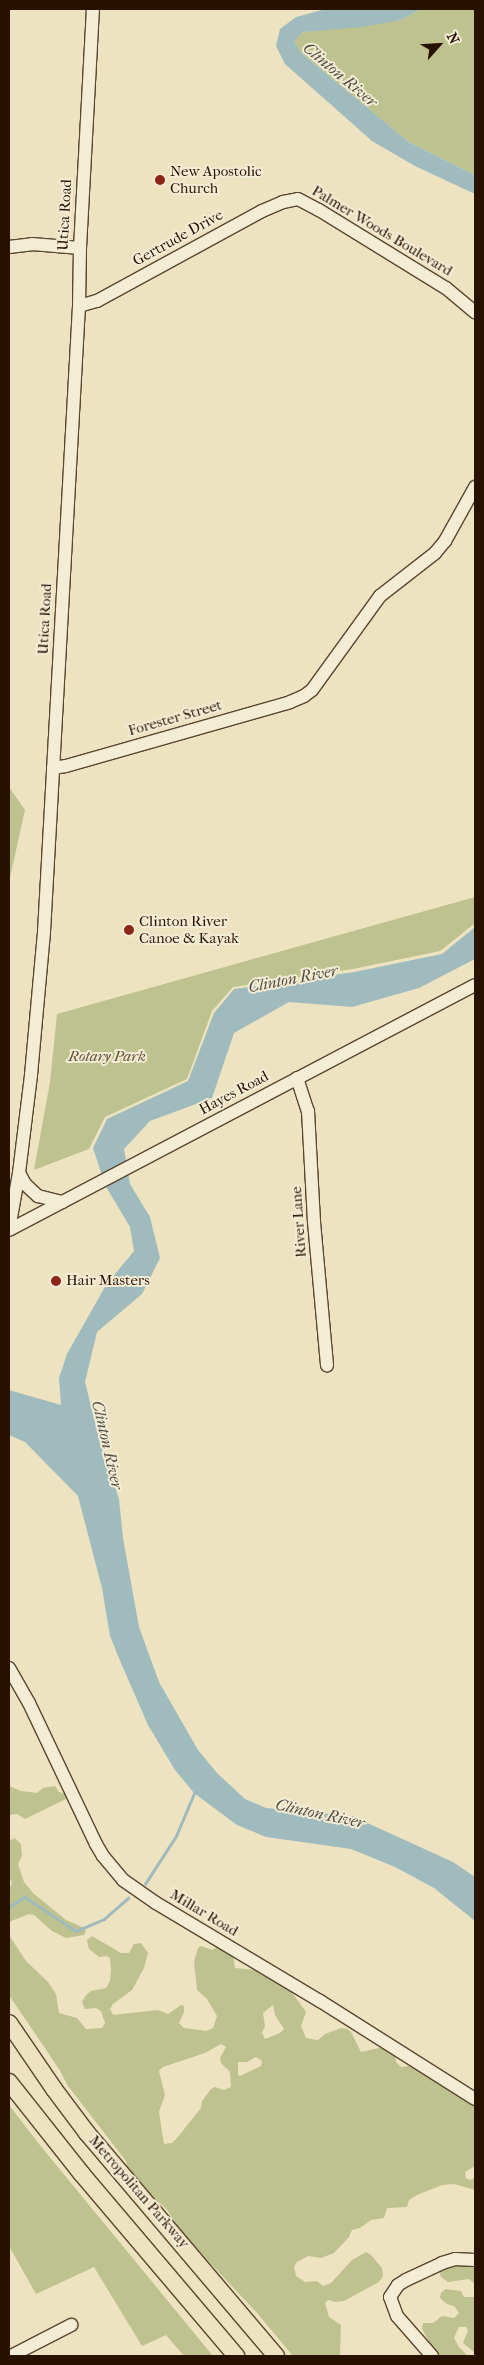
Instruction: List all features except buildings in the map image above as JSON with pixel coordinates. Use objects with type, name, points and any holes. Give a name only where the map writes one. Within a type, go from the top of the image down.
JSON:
[{"type":"main road","name":"Metropolitan Parkway","points":[[9,2023],[54,2089],[88,2133],[276,2356]]},
{"type":"main road","name":"Metropolitan Parkway","points":[[9,2082],[69,2158],[236,2356]]},
{"type":"street","name":"Utica Road","points":[[9,1230],[19,1172],[44,932],[79,306],[80,248],[93,9]]},
{"type":"street","name":"Gertrude Drive","points":[[79,306],[97,301],[262,211],[294,200]]},
{"type":"street","name":"Palmer Woods Boulevard","points":[[294,200],[304,202],[336,220],[458,296],[475,312]]},
{"type":"street","points":[[9,247],[32,244],[80,248]]},
{"type":"street","name":"Forester Street","points":[[53,768],[66,766],[280,705],[304,696],[312,690],[380,596],[435,553],[445,541],[475,487]]},
{"type":"street","name":"Hayes Road","points":[[9,1230],[475,985]]},
{"type":"street","name":"River Lane","points":[[297,1078],[308,1110],[314,1222],[327,1365]]},
{"type":"street","points":[[19,1172],[25,1184],[38,1196],[62,1202]]},
{"type":"street","name":"Millar Road","points":[[9,1668],[31,1706],[102,1856],[123,1880],[156,1903],[320,2001],[475,2098]]},
{"type":"street","points":[[432,2356],[397,2316],[390,2297],[398,2285],[442,2263],[455,2259],[475,2260]]},
{"type":"street","points":[[11,2356],[71,2325]]},
{"type":"green space","points":[[421,9],[475,9],[475,175],[409,142],[301,53],[293,41],[303,32],[401,20]]},
{"type":"green space","points":[[9,787],[25,810],[9,882]]},
{"type":"green space","name":"Rotary Park","points":[[475,897],[474,924],[440,951],[353,969],[233,987],[212,1011],[187,1079],[105,1117],[89,1149],[34,1170],[50,1082],[57,1014]]},
{"type":"green space","points":[[9,1786],[21,1791],[37,1793],[43,1788],[55,1786],[59,1792],[65,1794],[66,1799],[25,1819],[17,1814],[9,1815]]},
{"type":"green space","points":[[15,1838],[21,1844],[22,1856],[18,1864],[24,1882],[33,1893],[66,1920],[84,1928],[86,1931],[84,1935],[66,1938],[52,1931],[34,1915],[29,1914],[9,1922],[9,1889],[12,1883],[9,1876],[9,1841]]},
{"type":"green space","points":[[9,1935],[26,1961],[48,1982],[56,1994],[59,2013],[77,2018],[86,2029],[102,2028],[105,2023],[101,2011],[96,2008],[85,2009],[82,2002],[91,1991],[106,1988],[110,1981],[110,1958],[106,1956],[99,1957],[89,1949],[87,1940],[92,1936],[121,1953],[129,1953],[134,1944],[141,1943],[148,1953],[144,1968],[132,1990],[113,2004],[110,2009],[113,2015],[158,2010],[168,2014],[181,2005],[184,2006],[184,2012],[179,2023],[184,2028],[206,2031],[213,2028],[217,2016],[207,1999],[197,1990],[194,1962],[198,1948],[201,1946],[212,1950],[218,1947],[233,1955],[235,1968],[256,1970],[273,1977],[288,1987],[306,2012],[301,2026],[306,2038],[318,2040],[325,2034],[341,2028],[347,2029],[351,2032],[361,2052],[384,2047],[395,2055],[396,2062],[401,2067],[416,2068],[445,2088],[453,2086],[475,2098],[475,2166],[465,2172],[466,2178],[470,2180],[475,2178],[475,2190],[454,2184],[442,2185],[417,2195],[409,2200],[407,2207],[387,2208],[384,2218],[371,2220],[360,2228],[352,2230],[349,2237],[334,2253],[321,2258],[308,2256],[297,2262],[294,2267],[296,2276],[305,2282],[317,2281],[323,2286],[331,2283],[352,2260],[366,2252],[382,2268],[383,2276],[379,2282],[344,2301],[335,2302],[328,2300],[325,2303],[329,2317],[341,2325],[340,2356],[293,2356],[257,2313],[182,2233],[167,2210],[159,2202],[154,2201],[143,2185],[129,2173],[126,2161],[68,2086],[59,2069],[9,1995]],"holes":[[[273,2005],[275,2015],[284,2029],[280,2033],[265,2039],[262,2033],[265,2026],[263,2013]],[[221,2044],[226,2047],[220,2058],[221,2063],[230,2072],[231,2087],[224,2090],[215,2087],[211,2089],[202,2101],[201,2108],[177,2138],[172,2143],[164,2144],[159,2112],[165,2095],[159,2071],[163,2067],[205,2053]],[[256,2057],[262,2061],[261,2066],[240,2076],[238,2075],[238,2062],[247,2062]]]},
{"type":"green space","points":[[9,2105],[213,2356],[184,2356],[166,2335],[142,2346],[94,2267],[36,2294],[9,2246]]},
{"type":"green space","points":[[469,2263],[471,2267],[475,2266],[475,2284],[469,2279],[448,2282],[441,2277],[438,2267]]},
{"type":"green space","points":[[445,2289],[461,2291],[464,2297],[475,2297],[475,2353],[463,2343],[468,2330],[466,2327],[459,2327],[454,2338],[459,2347],[468,2356],[437,2356],[422,2329],[423,2323],[433,2323],[442,2316],[454,2318],[459,2313],[454,2306],[447,2304],[440,2298],[441,2293]]},
{"type":"water","points":[[326,9],[421,9],[401,20],[363,27],[303,32],[294,41],[301,53],[409,142],[475,175],[475,194],[415,166],[372,141],[285,64],[276,46],[280,29],[296,17]]},
{"type":"water","name":"Clinton River","points":[[475,927],[475,959],[419,988],[352,1007],[289,1002],[234,1033],[212,1098],[150,1121],[124,1149],[130,1184],[150,1217],[160,1258],[142,1294],[97,1332],[85,1382],[100,1442],[119,1499],[123,1538],[139,1627],[159,1682],[198,1750],[217,1773],[245,1799],[266,1808],[352,1816],[453,1862],[475,1877],[475,1921],[434,1888],[395,1867],[351,1849],[266,1837],[237,1825],[194,1793],[175,1770],[148,1725],[110,1636],[102,1588],[78,1496],[25,1442],[9,1435],[9,1390],[61,1405],[59,1378],[67,1354],[106,1285],[134,1251],[130,1227],[105,1185],[93,1148],[107,1119],[188,1081],[214,1013],[234,989],[354,972],[442,954]]},
{"type":"waterway","points":[[145,1884],[176,1836],[195,1791]]},
{"type":"waterway","points":[[9,1907],[25,1897],[76,1931],[104,1919],[128,1898]]},
{"type":"place","name":"New Apostolic Church","points":[[160,180]]},
{"type":"place","name":"Clinton River Canoe & Kayak","points":[[129,930]]},
{"type":"place","name":"Hair Masters","points":[[56,1281]]}]
